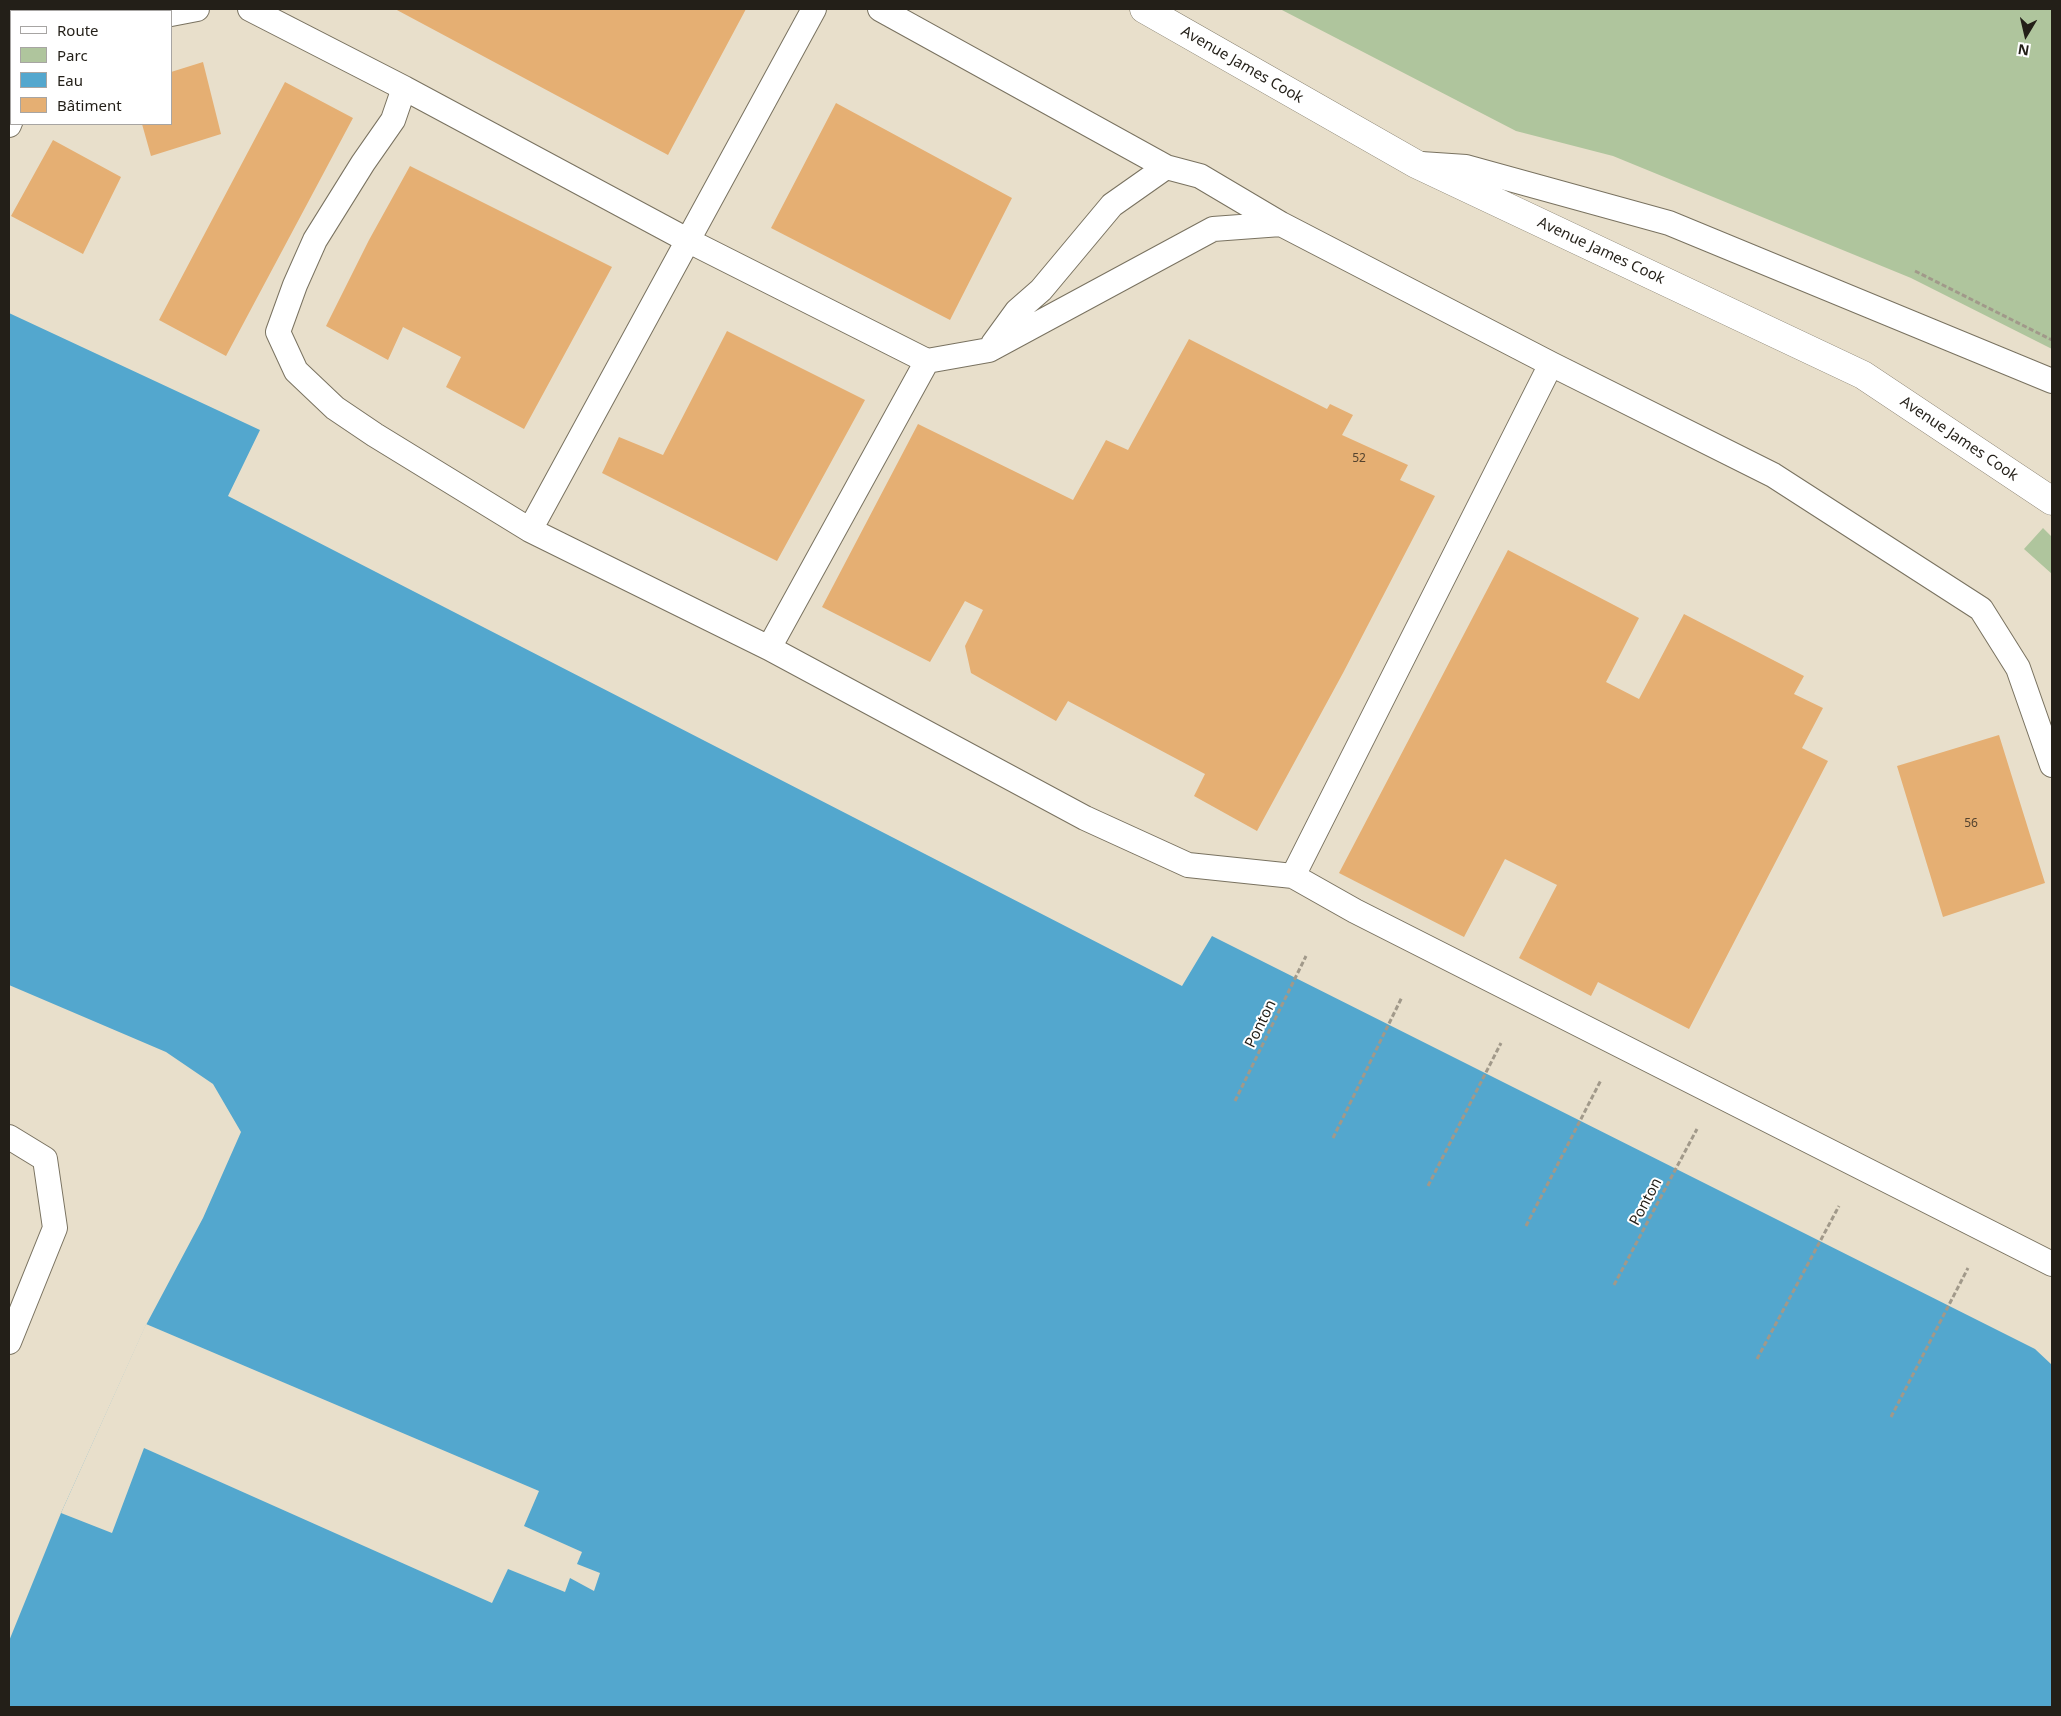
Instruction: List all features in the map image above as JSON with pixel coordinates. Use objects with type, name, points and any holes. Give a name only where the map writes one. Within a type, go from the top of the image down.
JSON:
[{"type":"main road","name":"Avenue James Cook","points":[[1144,9],[1416,164],[1863,375],[2052,501]]},
{"type":"lane","points":[[172,14],[197,9]]},
{"type":"lane","points":[[250,9],[404,88],[688,241],[927,361],[989,350],[1213,229],[1281,224]]},
{"type":"lane","points":[[530,530],[814,9]]},
{"type":"lane","points":[[880,9],[1166,167],[1200,176],[1281,224],[1551,364],[1773,475],[1981,609],[2018,668],[2052,765]]},
{"type":"lane","points":[[404,88],[393,120],[363,163],[315,240],[295,285],[278,332],[296,371],[335,408],[374,435],[530,530],[769,648],[1085,818],[1188,865],[1293,876],[1355,912],[2052,1264]]},
{"type":"lane","points":[[1416,164],[1466,167],[1669,223],[2052,381]]},
{"type":"lane","points":[[989,350],[1016,311],[1042,290],[1112,205],[1166,167]]},
{"type":"lane","points":[[769,648],[927,361]]},
{"type":"lane","points":[[1293,876],[1551,364]]},
{"type":"lane","points":[[9,1137],[45,1159],[55,1228],[9,1342]]},
{"type":"path","points":[[1915,271],[2052,340]]},
{"type":"path","name":"Ponton","points":[[1236,1101],[1306,956]]},
{"type":"path","points":[[1333,1138],[1402,997]]},
{"type":"path","points":[[1428,1186],[1502,1043]]},
{"type":"path","points":[[1526,1226],[1601,1080]]},
{"type":"path","name":"Ponton","points":[[1614,1285],[1697,1129]]},
{"type":"path","points":[[1757,1358],[1839,1206]]},
{"type":"path","points":[[1891,1418],[1968,1268]]},
{"type":"green space","points":[[1280,9],[2052,9],[2052,349],[1911,278],[1613,156],[1516,131]]},
{"type":"green space","points":[[2043,528],[2052,537],[2052,574],[2024,549]]},
{"type":"water","points":[[9,313],[260,430],[228,496],[1182,986],[1212,936],[2035,1349],[2052,1365],[2052,1707],[9,1707],[9,1641],[61,1513],[146,1325],[203,1218],[241,1132],[213,1084],[166,1052],[9,985]]},
{"type":"pier","points":[[146,1324],[539,1491],[524,1526],[582,1552],[577,1564],[600,1573],[594,1591],[570,1578],[565,1592],[508,1569],[492,1603],[144,1448],[112,1533],[61,1513]]},
{"type":"building","points":[[395,9],[746,9],[668,155]]},
{"type":"building","points":[[203,62],[221,134],[151,156],[142,125],[172,125],[172,72]]},
{"type":"building","points":[[285,82],[353,118],[226,356],[159,320]]},
{"type":"building","points":[[836,103],[1012,198],[950,320],[771,228]]},
{"type":"building","points":[[53,140],[121,177],[83,254],[11,216]]},
{"type":"building","points":[[410,166],[612,267],[524,429],[446,387],[461,357],[403,327],[388,360],[326,326],[369,240]]},
{"type":"building","points":[[727,331],[865,400],[777,561],[602,473],[619,437],[663,455]]},
{"type":"building","points":[[1189,339],[1327,409],[1330,404],[1353,415],[1342,435],[1408,465],[1400,480],[1435,496],[1343,673],[1257,831],[1194,796],[1205,774],[1068,701],[1056,721],[971,673],[965,646],[983,610],[965,601],[930,662],[822,607],[918,424],[1073,500],[1106,440],[1128,450]]},
{"type":"building","points":[[1508,550],[1639,618],[1606,682],[1639,699],[1684,614],[1804,676],[1794,694],[1823,708],[1802,748],[1828,761],[1689,1029],[1598,982],[1591,996],[1519,958],[1557,885],[1505,859],[1464,937],[1339,873]]},
{"type":"building","points":[[1999,735],[2045,883],[1943,917],[1897,766]]}]
